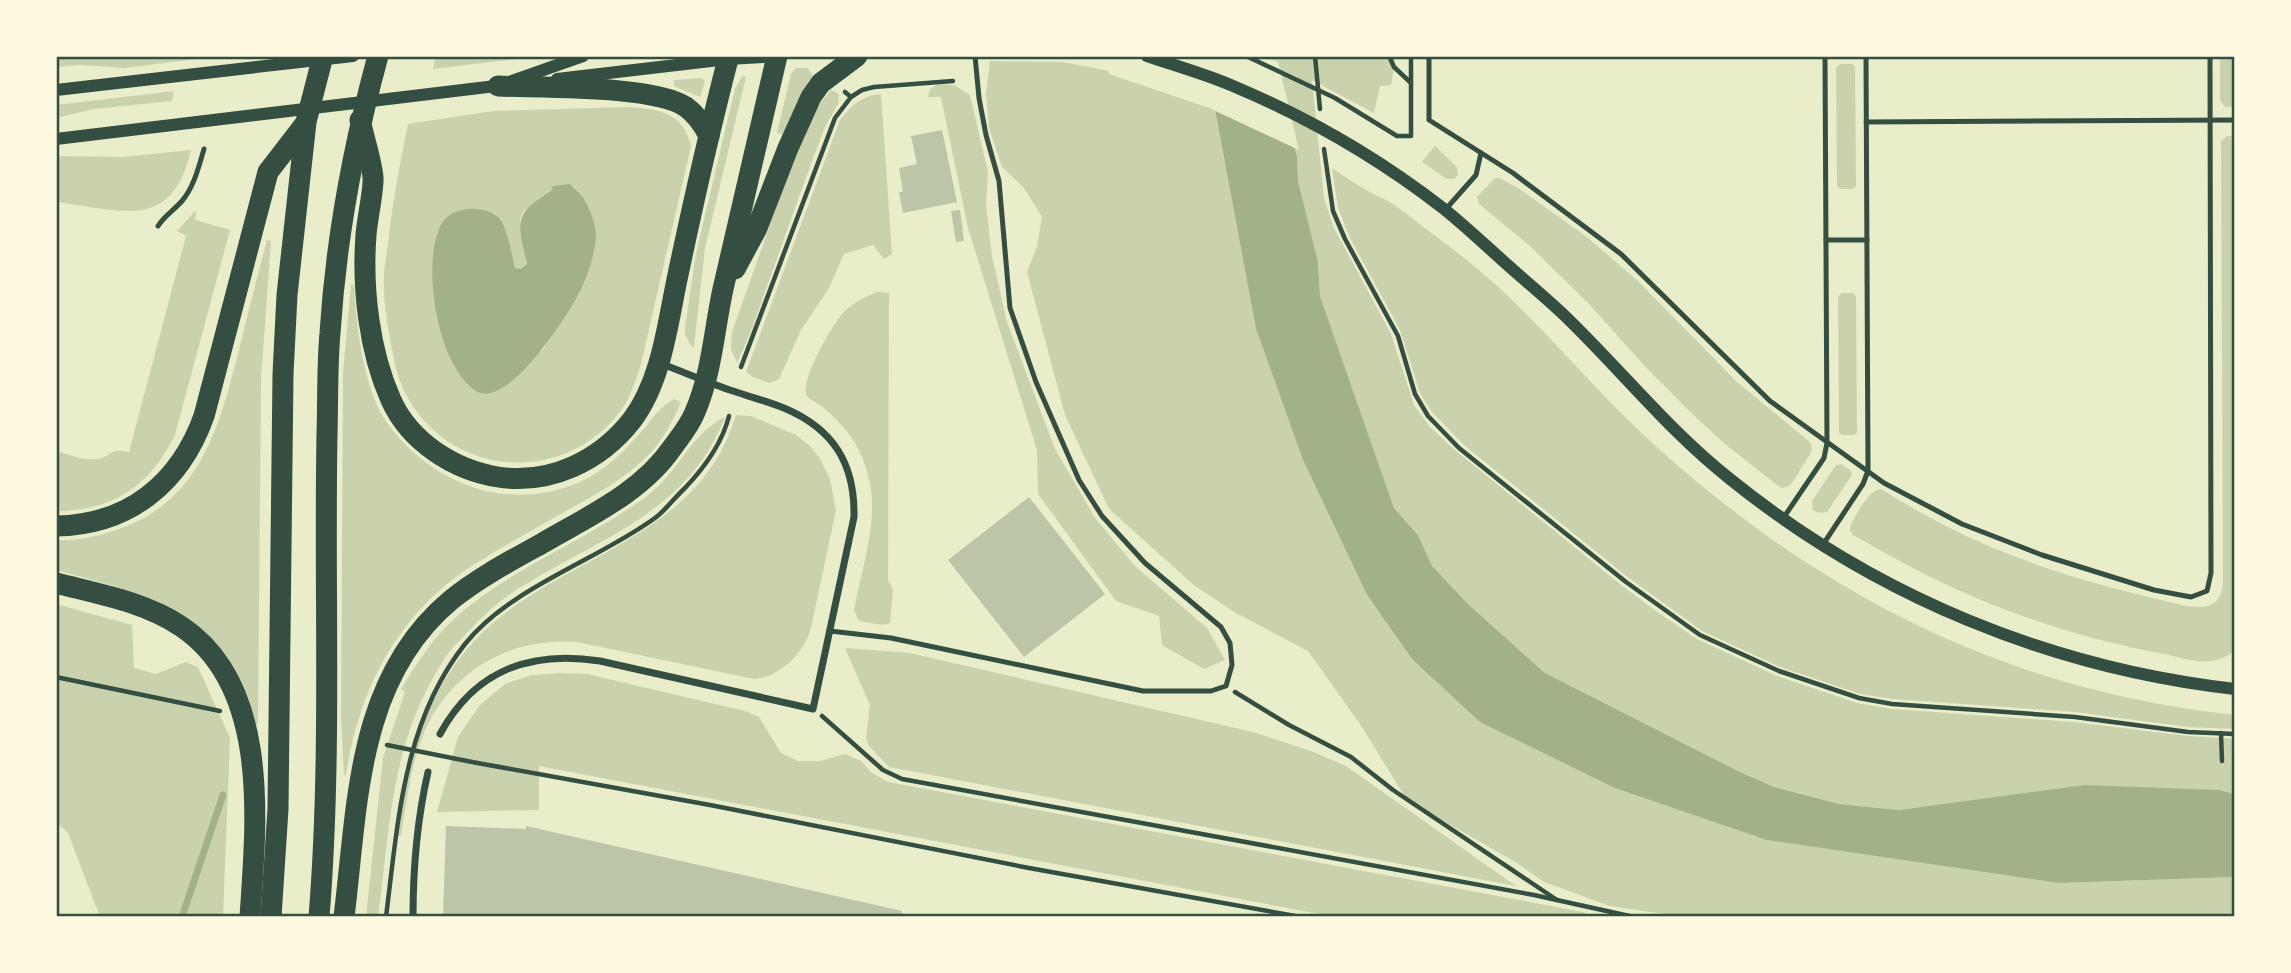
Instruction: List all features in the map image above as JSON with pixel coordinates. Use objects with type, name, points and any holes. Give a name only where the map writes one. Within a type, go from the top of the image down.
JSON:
[{"type":"highway","points":[[271,917],[278,809],[283,374],[287,295],[306,122],[323,56]]},
{"type":"highway","points":[[319,917],[324,850],[325,534],[330,334],[337,257],[349,177],[360,120],[378,56]]},
{"type":"highway","points":[[344,917],[366,747],[382,696],[391,674],[404,654],[429,621],[476,582],[614,501],[641,482],[670,451],[694,415],[706,381],[722,293],[777,56]]},
{"type":"highway","points":[[722,293],[757,228],[811,97],[821,83],[857,56]]},
{"type":"highway","points":[[360,120],[373,179],[366,238],[367,289],[380,372],[392,403],[409,428],[433,451],[454,464],[478,474],[518,480],[565,470],[587,461],[616,438],[645,398],[658,362],[709,136],[730,57]]},
{"type":"highway","points":[[498,86],[638,92],[664,98],[684,106],[700,120],[709,136]]},
{"type":"highway","points":[[56,526],[95,523],[143,500],[175,470],[192,444],[204,416],[268,172],[306,122]]},
{"type":"highway","points":[[56,583],[139,605],[182,627],[212,656],[224,673],[245,721],[251,758],[254,807],[250,917]]},
{"type":"street","points":[[56,90],[353,56]]},
{"type":"street","points":[[498,86],[583,56]]},
{"type":"street","points":[[56,139],[730,57],[785,56]]},
{"type":"street","points":[[1147,56],[1233,86],[1330,134],[1446,210],[1565,317],[1698,453],[1782,519],[1822,546],[1924,602],[1958,618],[2038,648],[2154,677],[2235,689]]},
{"type":"street","points":[[440,734],[455,709],[487,678],[524,663],[548,658],[573,657],[600,661],[813,709],[854,517],[851,478],[844,460],[833,443],[813,424],[784,408],[658,362]]},
{"type":"street","points":[[413,917],[417,829],[428,772]]},
{"type":"lane","points":[[830,631],[891,638],[1143,691],[1211,691],[1226,686],[1232,665],[1230,643],[1221,627],[1145,563],[1102,516],[1079,480],[1036,382],[1010,308],[999,181],[986,135],[975,56]]},
{"type":"lane","points":[[1429,56],[1429,120],[1513,173],[1621,254],[1770,401],[1827,443],[1884,483],[1962,524],[2042,555],[2154,590],[2191,597],[2207,591],[2211,573],[2210,56]]},
{"type":"lane","points":[[1782,519],[1824,458],[1827,443],[1825,56]]},
{"type":"lane","points":[[1822,546],[1863,484],[1867,471],[1866,56]]},
{"type":"lane","points":[[1866,122],[2235,120]]},
{"type":"lane","points":[[158,226],[162,219],[182,202],[204,149]]},
{"type":"lane","points":[[1446,210],[1476,175],[1482,153]]},
{"type":"lane","points":[[1826,240],[1867,240]]},
{"type":"path","points":[[1246,56],[1335,98],[1397,136],[1411,136],[1411,56]]},
{"type":"path","points":[[1315,56],[1321,116]]},
{"type":"path","points":[[1389,56],[1394,67],[1411,84]]},
{"type":"path","points":[[741,368],[835,118],[851,97],[862,90],[953,81]]},
{"type":"path","points":[[835,86],[851,97]]},
{"type":"path","points":[[1323,141],[1333,211],[1345,239],[1398,335],[1415,394],[1428,416],[1459,448],[1626,582],[1700,635],[1779,671],[1859,698],[1892,704],[2075,717],[2188,732],[2235,734]]},
{"type":"path","points":[[386,917],[397,819],[405,779],[422,719],[442,676],[466,643],[489,619],[533,589],[657,516],[704,468],[725,432],[729,416]]},
{"type":"path","points":[[56,677],[156,698]]},
{"type":"path","points":[[1226,686],[1289,725],[1351,757],[1393,790],[1560,901]]},
{"type":"path","points":[[813,709],[883,770],[902,779],[1634,917]]},
{"type":"path","points":[[2221,733],[2222,761]]},
{"type":"path","points":[[472,762],[1301,917]]},
{"type":"shaded area","points":[[56,56],[212,57],[125,68],[80,65],[56,67]]},
{"type":"shaded area","points":[[460,56],[542,56],[433,69],[435,59]]},
{"type":"shaded area","points":[[1205,56],[1272,56],[1297,156],[1298,181],[1318,262],[1320,296],[1394,508],[1418,535],[1432,566],[1469,605],[1545,673],[1740,772],[1774,787],[1839,804],[1899,810],[2085,785],[2219,790],[2235,794],[2235,877],[2059,883],[1767,840],[1615,788],[1480,722],[1412,659],[1366,593],[1303,460],[1256,329]]},
{"type":"shaded area","points":[[1272,56],[1396,56],[1391,85],[1380,86],[1374,113],[1312,80],[1324,198],[1334,228],[1391,334],[1414,405],[1430,427],[1621,585],[1697,639],[1777,676],[1857,703],[1892,709],[2074,722],[2235,739],[2235,794],[2000,797],[1899,810],[1839,804],[1774,787],[1740,772],[1545,673],[1469,605],[1432,566],[1418,535],[1394,508],[1320,296],[1318,262],[1298,181],[1297,156]]},
{"type":"shaded area","points":[[2220,56],[2235,56],[2235,107],[2225,107],[2220,100]]},
{"type":"shaded area","points":[[990,61],[1063,62],[1109,71],[1109,74],[1215,110],[1256,329],[1303,460],[1366,593],[1480,722],[2059,883],[2235,877],[2235,917],[1684,917],[1610,906],[1544,882],[1517,863],[1407,800],[1360,724],[1308,651],[1236,613],[1195,586],[1109,509],[1065,415],[1027,272],[1037,247],[1042,217],[1024,188],[1002,167],[989,128],[986,94]]},
{"type":"shaded area","points":[[1840,64],[1852,64],[1855,67],[1856,186],[1853,189],[1840,189],[1837,186],[1836,68]]},
{"type":"shaded area","points":[[796,68],[808,68],[814,78],[799,100],[783,134],[777,133],[791,74]]},
{"type":"shaded area","points":[[742,76],[746,77],[705,248],[692,347],[685,335],[685,328],[696,253],[735,89]]},
{"type":"shaded area","points":[[701,78],[705,81],[700,97],[674,86],[674,80]]},
{"type":"shaded area","points":[[938,84],[954,85],[970,95],[988,172],[986,205],[992,256],[1007,322],[1055,449],[1095,518],[1135,566],[1207,628],[1225,660],[1204,669],[1162,645],[1159,616],[1116,601],[1038,494],[1037,450],[968,228],[941,97],[928,97],[930,89]]},
{"type":"shaded area","points":[[831,90],[839,94],[838,104],[825,127],[737,363],[731,349],[732,332],[800,140],[817,107]]},
{"type":"shaded area","points":[[174,91],[172,101],[94,109],[56,118],[56,105]]},
{"type":"shaded area","points":[[881,94],[892,254],[884,259],[873,245],[844,254],[829,288],[801,330],[779,379],[770,383],[753,377],[746,372],[840,120],[858,102]]},
{"type":"shaded area","points":[[629,107],[650,109],[676,119],[691,146],[641,364],[628,399],[616,417],[590,440],[561,455],[529,462],[498,461],[468,452],[440,436],[417,412],[397,372],[385,301],[385,265],[408,124],[494,111]],"holes":[[[573,188],[580,194],[580,290],[544,348],[509,383],[505,229],[515,268],[521,269],[527,265],[520,220],[523,212],[551,191]]]},
{"type":"shaded area","points":[[2227,136],[2235,136],[2235,650],[2218,660],[2193,660],[2111,643],[2058,628],[1956,589],[1853,535],[1851,524],[1860,509],[1871,494],[1881,489],[1971,538],[2049,569],[2186,606],[2208,606],[2216,601],[2223,584],[2221,141]]},
{"type":"shaded area","points":[[1435,146],[1457,167],[1458,175],[1454,179],[1447,179],[1422,162]]},
{"type":"shaded area","points":[[191,150],[182,176],[171,194],[157,205],[141,210],[122,211],[56,202],[56,156],[124,157]]},
{"type":"shaded area","points":[[1332,168],[1396,206],[1485,275],[1637,429],[1722,502],[1788,550],[1855,592],[1925,629],[1998,660],[2074,684],[2153,703],[2235,715],[2235,729],[2188,727],[2075,712],[1892,699],[1860,694],[1780,667],[1702,631],[1629,578],[1464,445],[1432,412],[1420,393],[1400,330],[1350,238],[1338,208]]},
{"type":"shaded area","points":[[1495,178],[1521,190],[1587,237],[1639,282],[1737,382],[1811,443],[1812,451],[1790,486],[1782,488],[1777,485],[1725,444],[1689,411],[1589,304],[1530,246],[1479,204],[1477,197]]},
{"type":"shaded area","points":[[570,184],[587,204],[595,229],[593,256],[583,285],[550,338],[520,374],[504,387],[489,393],[476,391],[462,378],[451,360],[436,312],[433,262],[442,223],[460,210],[477,209],[493,213],[504,228],[515,268],[521,269],[527,264],[520,229],[524,213],[551,191],[553,186]]},
{"type":"shaded area","points":[[196,210],[195,220],[230,230],[175,435],[154,468],[128,492],[96,506],[56,511],[56,451],[91,459],[102,458],[116,451],[129,452],[186,236],[177,231]]},
{"type":"shaded area","points":[[267,240],[271,241],[261,380],[256,726],[245,690],[230,661],[212,638],[167,606],[114,586],[56,570],[56,540],[99,535],[142,519],[166,503],[185,483],[200,461],[222,410]]},
{"type":"shaded area","points":[[351,285],[354,285],[358,331],[367,377],[384,419],[418,456],[457,481],[478,489],[523,495],[546,492],[581,482],[617,457],[664,406],[674,399],[681,402],[667,431],[630,471],[467,569],[442,588],[420,610],[384,659],[371,686],[360,715],[344,775],[341,718],[343,374]]},
{"type":"shaded area","points":[[877,292],[889,293],[888,580],[893,589],[890,623],[883,625],[859,621],[854,610],[868,547],[872,514],[870,484],[864,461],[848,433],[824,408],[808,398],[806,389],[818,352],[840,317],[852,305]]},
{"type":"shaded area","points":[[1841,293],[1853,293],[1856,297],[1855,435],[1841,435],[1839,432],[1838,297]]},
{"type":"shaded area","points":[[736,415],[751,416],[796,435],[819,457],[830,479],[836,510],[811,628],[797,654],[773,674],[754,679],[577,642],[530,645],[489,660],[453,688],[427,726],[417,752],[401,836],[398,836],[407,782],[421,730],[444,682],[459,660],[477,638],[510,610],[659,520],[691,492],[717,458]]},
{"type":"shaded area","points":[[725,417],[708,451],[686,479],[661,503],[633,523],[509,595],[481,618],[447,655],[427,689],[403,752],[390,815],[378,917],[366,917],[383,758],[405,692],[401,689],[424,653],[437,636],[474,602],[522,570],[647,496],[668,476],[702,434]]},
{"type":"shaded area","points":[[1841,464],[1850,470],[1852,475],[1827,512],[1819,513],[1813,510],[1812,501],[1836,465]]},
{"type":"shaded area","points":[[56,604],[132,625],[134,668],[156,674],[186,662],[198,667],[230,738],[223,917],[100,917],[68,833],[56,822]]},
{"type":"shaded area","points":[[845,648],[910,653],[1253,732],[1311,751],[1346,766],[1516,886],[889,767],[869,746],[866,738],[870,705]]},
{"type":"shaded area","points":[[587,674],[745,711],[759,717],[781,753],[798,761],[820,761],[845,754],[861,761],[872,773],[888,782],[1583,912],[1591,917],[1335,917],[539,766],[539,810],[437,812],[458,737],[480,705],[505,684],[532,675]]},
{"type":"pier","points":[[1201,56],[1264,56],[1278,62],[1299,150],[1211,109]]},
{"type":"building","points":[[942,130],[957,202],[903,213],[899,192],[903,192],[899,168],[917,164],[911,136]]},
{"type":"building","points":[[960,210],[964,241],[956,242],[951,211]]},
{"type":"building","points":[[1029,497],[1105,594],[1024,657],[948,560]]},
{"type":"building","points":[[446,826],[526,829],[526,826],[902,911],[901,917],[443,917]]},
{"type":"waterway","points":[[182,917],[223,795]]}]
